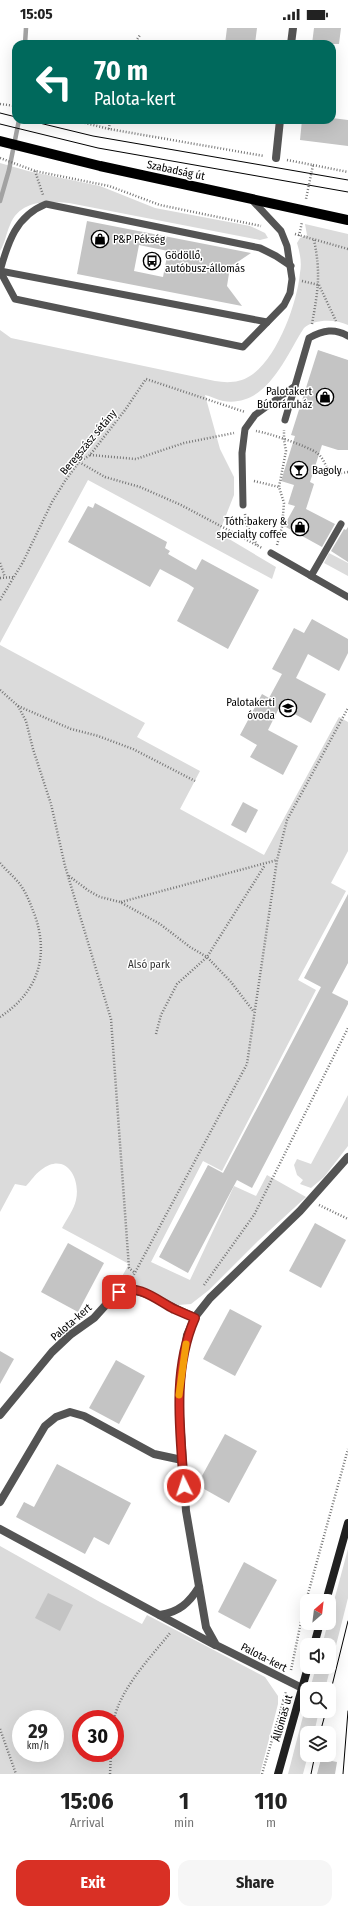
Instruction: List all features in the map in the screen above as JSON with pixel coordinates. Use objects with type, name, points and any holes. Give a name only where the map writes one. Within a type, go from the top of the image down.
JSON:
[{"type":"main road","name":"Szabadság út","points":[[0,141],[100,166],[348,220]]},
{"type":"main road","points":[[328,1594],[348,1523]]},
{"type":"main road","name":"Állomás út","points":[[278,1774],[300,1695]]},
{"type":"street","points":[[292,40],[293,28]]},
{"type":"street","points":[[276,158],[280,124]]},
{"type":"street","points":[[216,1645],[206,1627],[186,1511],[178,1401],[187,1335],[195,1318],[210,1298],[310,1200],[348,1157]]},
{"type":"street","points":[[126,1289],[141,1291],[174,1309],[195,1318]]},
{"type":"street","name":"Palota-kert","points":[[0,1415],[52,1352],[70,1335],[94,1318],[112,1298],[126,1289]]},
{"type":"street","points":[[0,1502],[45,1426],[56,1418],[70,1412],[84,1416],[154,1454],[182,1460]]},
{"type":"street","name":"Palota-kert","points":[[0,1529],[216,1645],[300,1687]]},
{"type":"street","points":[[160,1615],[172,1613],[183,1607],[192,1599],[199,1587]]},
{"type":"lane","points":[[0,271],[15,299],[242,347],[284,305],[290,294],[292,279],[287,246],[281,231],[251,198]]},
{"type":"lane","points":[[267,322],[0,271],[6,250],[20,222],[36,208],[46,204],[260,248],[291,266]]},
{"type":"lane","points":[[285,420],[309,338],[319,332],[331,330],[341,332],[348,336]]},
{"type":"lane","points":[[243,504],[242,453],[245,429],[255,415],[295,386]]},
{"type":"lane","points":[[311,576],[341,524]]},
{"type":"lane","points":[[272,554],[348,597]]},
{"type":"path","points":[[137,40],[140,35]]},
{"type":"path","points":[[0,104],[12,105]]},
{"type":"path","points":[[89,124],[109,129],[348,172]]},
{"type":"path","points":[[109,129],[110,124]]},
{"type":"path","points":[[0,158],[17,163],[35,171],[109,186],[160,205],[281,231],[348,249]]},
{"type":"path","points":[[306,199],[313,165]]},
{"type":"path","points":[[35,171],[46,204]]},
{"type":"path","points":[[299,236],[302,222]]},
{"type":"path","points":[[309,338],[319,285],[318,262],[314,240]]},
{"type":"path","points":[[292,279],[319,285]]},
{"type":"path","points":[[319,285],[341,332]]},
{"type":"path","name":"Beregszász sétány","points":[[0,600],[15,576],[52,502],[80,462],[90,455],[125,410],[146,378],[212,402],[255,415]]},
{"type":"path","points":[[80,462],[105,477],[140,487],[181,505],[272,554],[282,527],[284,503],[279,487],[286,451],[284,440],[285,420]]},
{"type":"path","points":[[90,455],[136,459],[184,443],[227,435],[245,429],[262,432],[318,454],[325,467],[331,471],[348,472]]},
{"type":"path","points":[[242,478],[279,487]]},
{"type":"path","points":[[243,504],[246,523],[257,545]]},
{"type":"path","points":[[0,563],[5,577]]},
{"type":"path","points":[[0,578],[15,576]]},
{"type":"path","points":[[0,690],[18,706],[71,729],[98,736],[133,748],[195,781]]},
{"type":"path","points":[[18,706],[26,721],[33,749],[51,804],[61,852],[111,1019],[129,1268],[135,1273]]},
{"type":"path","points":[[126,1289],[247,1064],[277,860],[287,820],[348,708]]},
{"type":"path","points":[[120,902],[236,870],[265,865],[277,860]]},
{"type":"path","points":[[0,863],[26,893],[36,919],[42,943],[39,968],[30,988],[23,998],[0,1017]]},
{"type":"path","points":[[156,1034],[161,1016],[177,984],[207,957],[265,865]]},
{"type":"path","points":[[69,875],[95,894],[120,902],[160,924],[190,947],[207,957],[231,982],[254,1012]]},
{"type":"path","points":[[202,1289],[254,1215],[348,1028]]},
{"type":"path","points":[[310,1200],[348,1219]]},
{"type":"path","points":[[262,1774],[289,1682],[303,1612],[348,1450]]},
{"type":"path","points":[[116,1710],[118,1704],[126,1692],[177,1624]]},
{"type":"path","points":[[0,1729],[16,1774]]},
{"type":"path","points":[[110,1774],[111,1762]]},
{"type":"green space","points":[[0,163],[28,171],[100,186],[155,208],[250,226],[265,233],[268,238],[260,240],[69,203],[43,202],[27,207],[14,217],[0,251]]},
{"type":"green space","points":[[305,224],[348,234],[348,325],[325,321],[313,323],[304,328],[282,366],[273,378],[263,389],[252,397],[238,401],[223,401],[205,395],[220,449],[234,477],[234,495],[219,533],[276,567],[272,579],[88,480],[0,643],[0,330],[11,338],[215,381],[228,382],[242,380],[260,368],[269,357],[284,330],[295,300],[298,286],[301,262],[297,243],[300,238],[307,235]]},
{"type":"green space","points":[[329,553],[348,563],[348,576],[324,563]]},
{"type":"green space","name":"Alsó park","points":[[0,645],[145,723],[137,737],[200,771],[180,809],[264,855],[339,717],[348,722],[348,851],[331,883],[346,891],[298,980],[316,990],[222,1171],[203,1161],[151,1262],[190,1280],[234,1186],[256,1196],[267,1175],[306,1197],[258,1241],[209,1290],[191,1304],[178,1305],[120,1280],[129,1264],[62,1228],[74,1207],[77,1191],[73,1175],[64,1165],[57,1163],[50,1165],[39,1172],[26,1186],[15,1184],[0,1212]]},
{"type":"green space","points":[[348,1095],[348,1146],[324,1177],[311,1188],[300,1184],[303,1180],[297,1175],[294,1165],[297,1159],[311,1164]]},
{"type":"green space","points":[[0,1546],[142,1624],[147,1615],[265,1677],[278,1696],[278,1704],[260,1774],[0,1774]]},
{"type":"green space","points":[[348,1549],[348,1598],[336,1645],[336,1638],[324,1638],[326,1630],[336,1630],[336,1594]]},
{"type":"green space","points":[[314,1674],[329,1674],[327,1682],[312,1682]]},
{"type":"green space","points":[[303,1718],[317,1718],[316,1726],[300,1726]]},
{"type":"green space","points":[[300,1728],[300,1762],[306,1762],[303,1774],[288,1774]]},
{"type":"building","points":[[227,28],[257,28],[256,40],[226,40]]},
{"type":"building","points":[[314,28],[341,28],[339,44],[336,44],[336,40],[312,40]]},
{"type":"building","points":[[336,118],[348,120],[348,146],[300,140],[302,124],[336,124]]},
{"type":"building","points":[[87,221],[251,253],[230,267],[227,286],[242,306],[77,274]],"holes":[[[139,245],[168,251],[163,277],[134,271]]]},
{"type":"building","points":[[318,350],[348,360],[348,450],[338,450],[322,445],[310,482],[314,484],[306,509],[335,524],[322,547],[284,526],[295,506],[288,504],[294,485],[281,481],[295,436],[291,435]]},
{"type":"building","points":[[95,503],[167,542],[165,548],[170,551],[168,554],[196,570],[202,559],[259,590],[228,649],[177,621],[194,588],[160,569],[150,587],[68,542],[88,506],[93,508]]},
{"type":"building","points":[[348,527],[348,562],[331,551],[344,529],[346,530]]},
{"type":"building","points":[[312,619],[348,639],[348,653],[339,671],[308,654],[296,678],[326,694],[311,723],[280,706],[268,730],[298,746],[283,775],[250,757],[257,745],[240,735],[262,694],[269,698],[282,674],[272,669],[294,628],[304,633]]},
{"type":"building","points":[[243,802],[258,810],[246,833],[231,825]]},
{"type":"building","points":[[348,894],[348,963],[332,993],[348,1001],[348,1004],[252,1188],[237,1180],[188,1273],[159,1257],[208,1165],[223,1173],[321,987],[304,978]]},
{"type":"building","points":[[315,1223],[346,1240],[321,1288],[289,1271]]},
{"type":"building","points":[[68,1243],[104,1263],[78,1312],[41,1292]]},
{"type":"building","points":[[230,1309],[262,1326],[235,1376],[203,1359]]},
{"type":"building","points":[[0,1351],[14,1359],[0,1384]]},
{"type":"building","points":[[116,1360],[145,1376],[119,1424],[89,1408]]},
{"type":"building","points":[[225,1434],[257,1451],[229,1503],[197,1485]]},
{"type":"building","points":[[57,1464],[131,1503],[109,1545],[94,1537],[85,1554],[16,1517],[24,1502],[34,1507]]},
{"type":"building","points":[[244,1562],[277,1580],[250,1629],[218,1612]]},
{"type":"building","points":[[48,1593],[73,1605],[60,1631],[35,1618]]},
{"type":"building","points":[[320,1762],[337,1762],[335,1774],[317,1774]]},
{"type":"waterway","points":[[25,40],[26,28]]},
{"type":"waterway","points":[[0,201],[9,170],[18,124]]},
{"type":"tram line","points":[[0,113],[12,116]]},
{"type":"tram line","points":[[0,124],[98,148],[348,192]]},
{"type":"tram line","points":[[44,124],[93,136],[348,180]]},
{"type":"tram line","points":[[333,1682],[348,1621]]},
{"type":"tram line","points":[[343,1774],[348,1711]]},
{"type":"tram line","points":[[322,1726],[324,1718]]},
{"type":"tram line","points":[[311,1774],[314,1762]]},
{"type":"slow traffic","points":[[179,1395],[186,1344]]},
{"type":"place","name":"P&P Pékség","points":[[100,239]]},
{"type":"place","name":"Gödöllő, autóbusz-állomás","points":[[152,261]]},
{"type":"place","name":"Palotakert Bútoráruház","points":[[325,397]]},
{"type":"place","name":"Bagoly","points":[[299,470]]},
{"type":"place","name":"Tóth bakery & specialty coffee","points":[[300,527]]},
{"type":"place","name":"Palotakerti óvoda","points":[[288,708]]},
{"type":"route","points":[[119,1292],[126,1289],[141,1291],[184,1314],[195,1318],[187,1335],[178,1401],[184,1486]]}]
